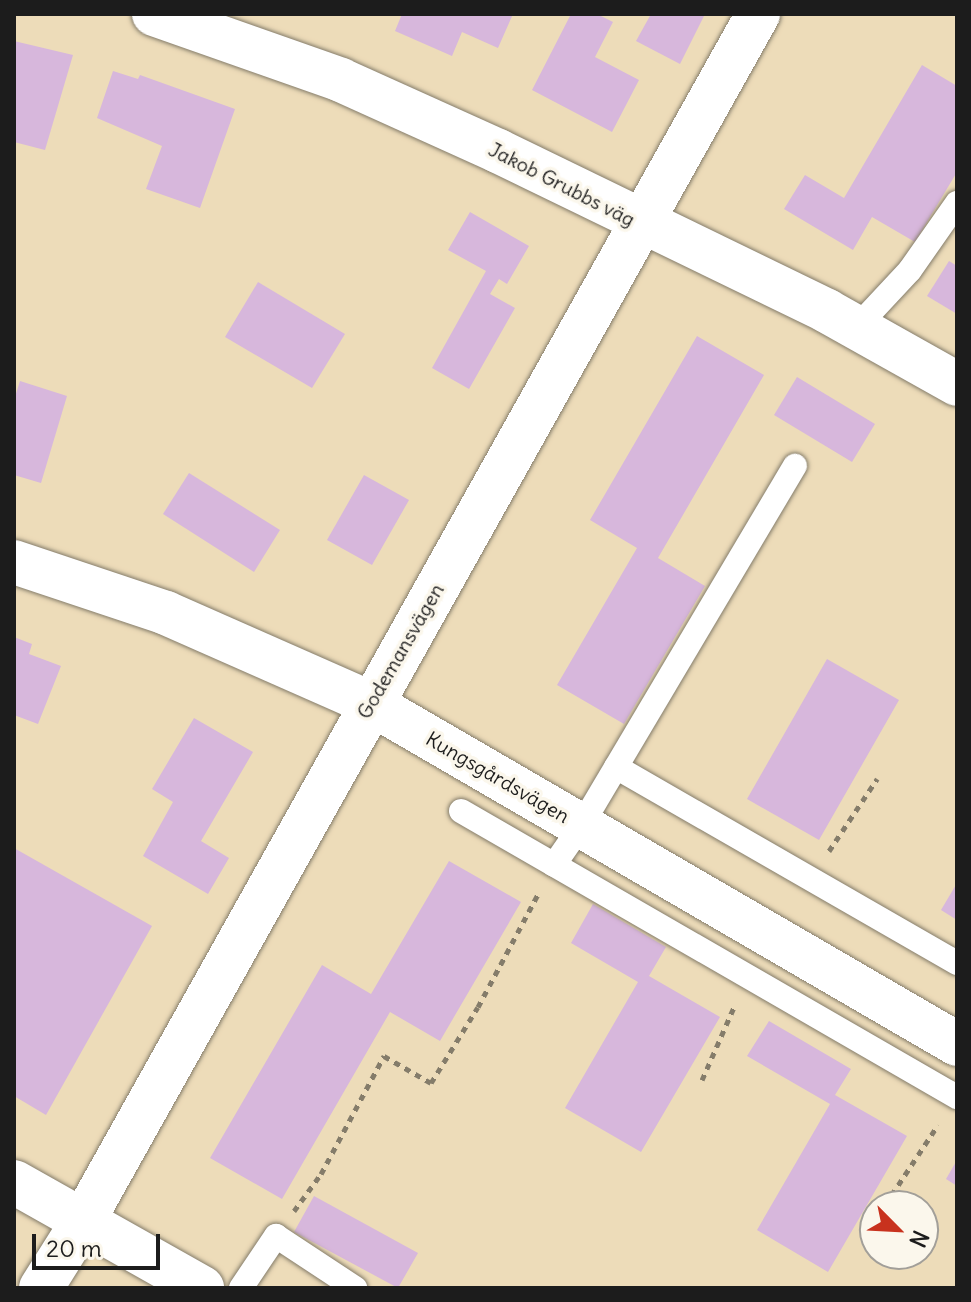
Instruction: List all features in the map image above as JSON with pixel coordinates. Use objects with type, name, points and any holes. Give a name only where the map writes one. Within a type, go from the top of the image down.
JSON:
[{"type":"street","name":"Jakob Grubbs väg","points":[[154,14],[341,80],[498,151],[856,328],[957,384]]},
{"type":"street","name":"Godemansvägen","points":[[41,1288],[83,1221],[370,703],[644,225],[758,14]]},
{"type":"street","name":"Kungsgårdsvägen","points":[[14,562],[166,613],[370,703],[957,1044]]},
{"type":"street","points":[[14,1182],[202,1288]]},
{"type":"lane","points":[[856,328],[910,270],[957,203]]},
{"type":"lane","points":[[554,865],[581,826],[795,466]]},
{"type":"lane","points":[[616,767],[957,963]]},
{"type":"lane","points":[[461,811],[957,1098]]},
{"type":"lane","points":[[241,1288],[276,1236],[355,1288]]},
{"type":"path","points":[[810,878],[877,779]]},
{"type":"path","points":[[276,1236],[321,1174],[384,1056],[431,1083],[478,1007],[554,865]]},
{"type":"path","points":[[702,1080],[748,977]]},
{"type":"path","points":[[895,1190],[957,1098]]},
{"type":"building","points":[[402,14],[513,14],[498,48],[462,32],[452,56],[395,31]]},
{"type":"building","points":[[571,14],[597,14],[613,22],[595,57],[639,80],[612,132],[532,90]]},
{"type":"building","points":[[651,14],[705,14],[680,64],[636,41]]},
{"type":"building","points":[[14,41],[73,55],[45,150],[14,142]]},
{"type":"building","points":[[922,65],[957,86],[957,172],[915,242],[872,217],[853,250],[784,209],[805,175],[844,198]]},
{"type":"building","points":[[113,71],[138,79],[140,75],[235,109],[200,208],[146,189],[162,146],[97,118]]},
{"type":"building","points":[[470,212],[529,246],[507,284],[499,279],[490,294],[515,308],[469,389],[432,368],[486,271],[448,250]]},
{"type":"building","points":[[949,261],[957,266],[957,314],[927,296]]},
{"type":"building","points":[[258,282],[345,334],[312,388],[225,337]]},
{"type":"building","points":[[697,336],[764,375],[658,558],[705,586],[624,724],[557,685],[637,548],[590,520]]},
{"type":"building","points":[[797,377],[875,424],[852,462],[774,415]]},
{"type":"building","points":[[20,381],[67,396],[41,483],[14,475],[14,400]]},
{"type":"building","points":[[189,473],[280,530],[254,572],[163,514]]},
{"type":"building","points":[[364,475],[409,500],[372,565],[327,540]]},
{"type":"building","points":[[14,637],[32,644],[29,654],[61,666],[38,724],[14,715]]},
{"type":"building","points":[[827,659],[899,700],[819,840],[747,799]]},
{"type":"building","points":[[194,718],[253,752],[201,841],[229,858],[208,894],[143,856],[173,802],[152,789]]},
{"type":"building","points":[[14,848],[152,926],[46,1115],[14,1096]]},
{"type":"building","points":[[449,861],[521,902],[440,1041],[390,1012],[282,1199],[210,1158],[322,965],[371,994]]},
{"type":"building","points":[[957,883],[957,920],[941,910]]},
{"type":"building","points":[[593,904],[666,947],[649,976],[720,1017],[641,1152],[565,1108],[638,982],[571,943]]},
{"type":"building","points":[[769,1021],[851,1069],[835,1095],[907,1136],[876,1190],[859,1190],[859,1219],[828,1272],[757,1230],[830,1104],[747,1056]]},
{"type":"building","points":[[957,1160],[957,1186],[946,1179]]},
{"type":"building","points":[[314,1196],[418,1253],[398,1288],[294,1232]]}]
